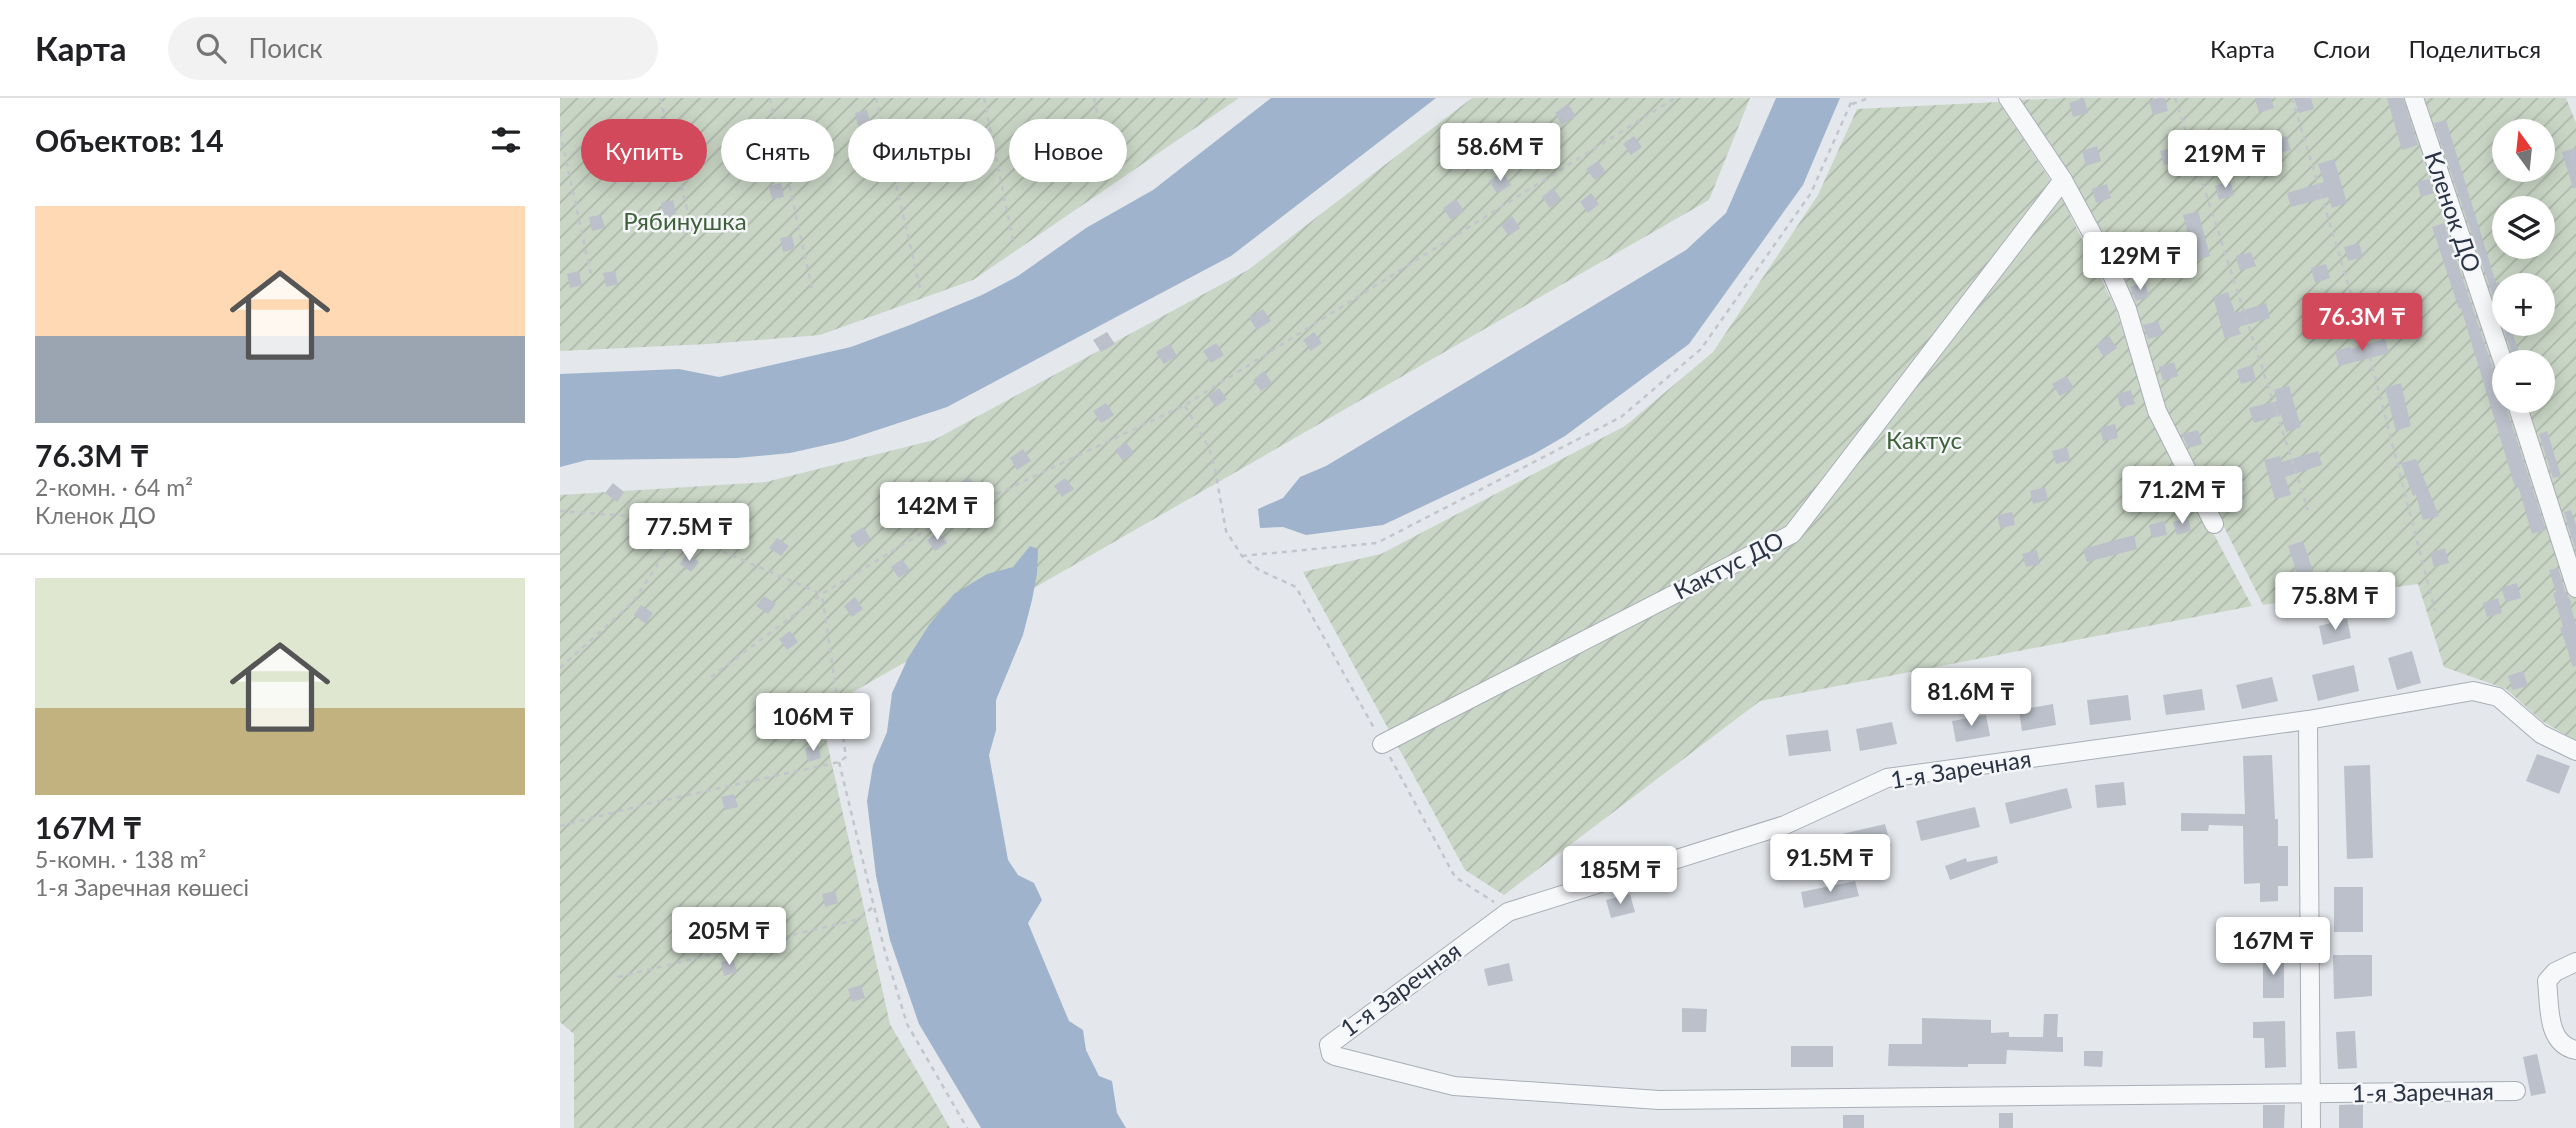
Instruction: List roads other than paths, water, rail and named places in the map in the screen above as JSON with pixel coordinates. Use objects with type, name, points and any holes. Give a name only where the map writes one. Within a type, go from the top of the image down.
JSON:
[{"type":"street","points":[[2008,98],[2063,180],[2103,254],[2127,309],[2157,411],[2214,524]]},
{"type":"street","name":"Кленок ДО","points":[[2414,98],[2499,350]]},
{"type":"street","name":"Кактус ДО","points":[[1382,744],[1792,534],[2063,180]]},
{"type":"street","points":[[2520,413],[2576,588]]},
{"type":"street","name":"1-я Заречная","points":[[2516,1091],[1660,1100],[1454,1086],[1331,1054],[1329,1049],[1332,1040],[1508,912],[1785,825],[1887,778],[2308,720],[2473,691],[2498,697],[2541,734],[2576,751]]},
{"type":"street","points":[[2308,720],[2311,1128]]},
{"type":"street","points":[[2576,962],[2555,972],[2547,981],[2554,1035],[2564,1046],[2576,1050]]},
{"type":"water","points":[[1271,98],[1436,98],[1231,256],[947,407],[844,441],[790,453],[737,458],[587,460],[560,467],[560,374],[679,369],[719,377],[851,347],[910,325],[982,295],[1018,276],[1086,228],[1153,190]]},
{"type":"water","points":[[1776,98],[1840,98],[1803,185],[1689,344],[1565,436],[1534,454],[1383,525],[1306,535],[1283,527],[1260,528],[1258,509],[1283,498],[1300,477],[1326,466],[1686,250],[1726,213]]},
{"type":"water","points":[[1030,546],[1038,549],[1032,600],[1023,635],[996,700],[996,730],[989,755],[1008,860],[1018,875],[1034,883],[1042,900],[1028,923],[1069,1021],[1083,1030],[1086,1050],[1099,1076],[1112,1081],[1117,1113],[1126,1128],[981,1128],[919,1024],[890,940],[876,876],[867,801],[873,765],[887,732],[892,693],[908,658],[929,625],[954,594],[987,574],[1013,567]]},
{"type":"park label","name":"Рябинушка","points":[[685,222]]},
{"type":"park label","name":"Кактус","points":[[1924,441]]}]
